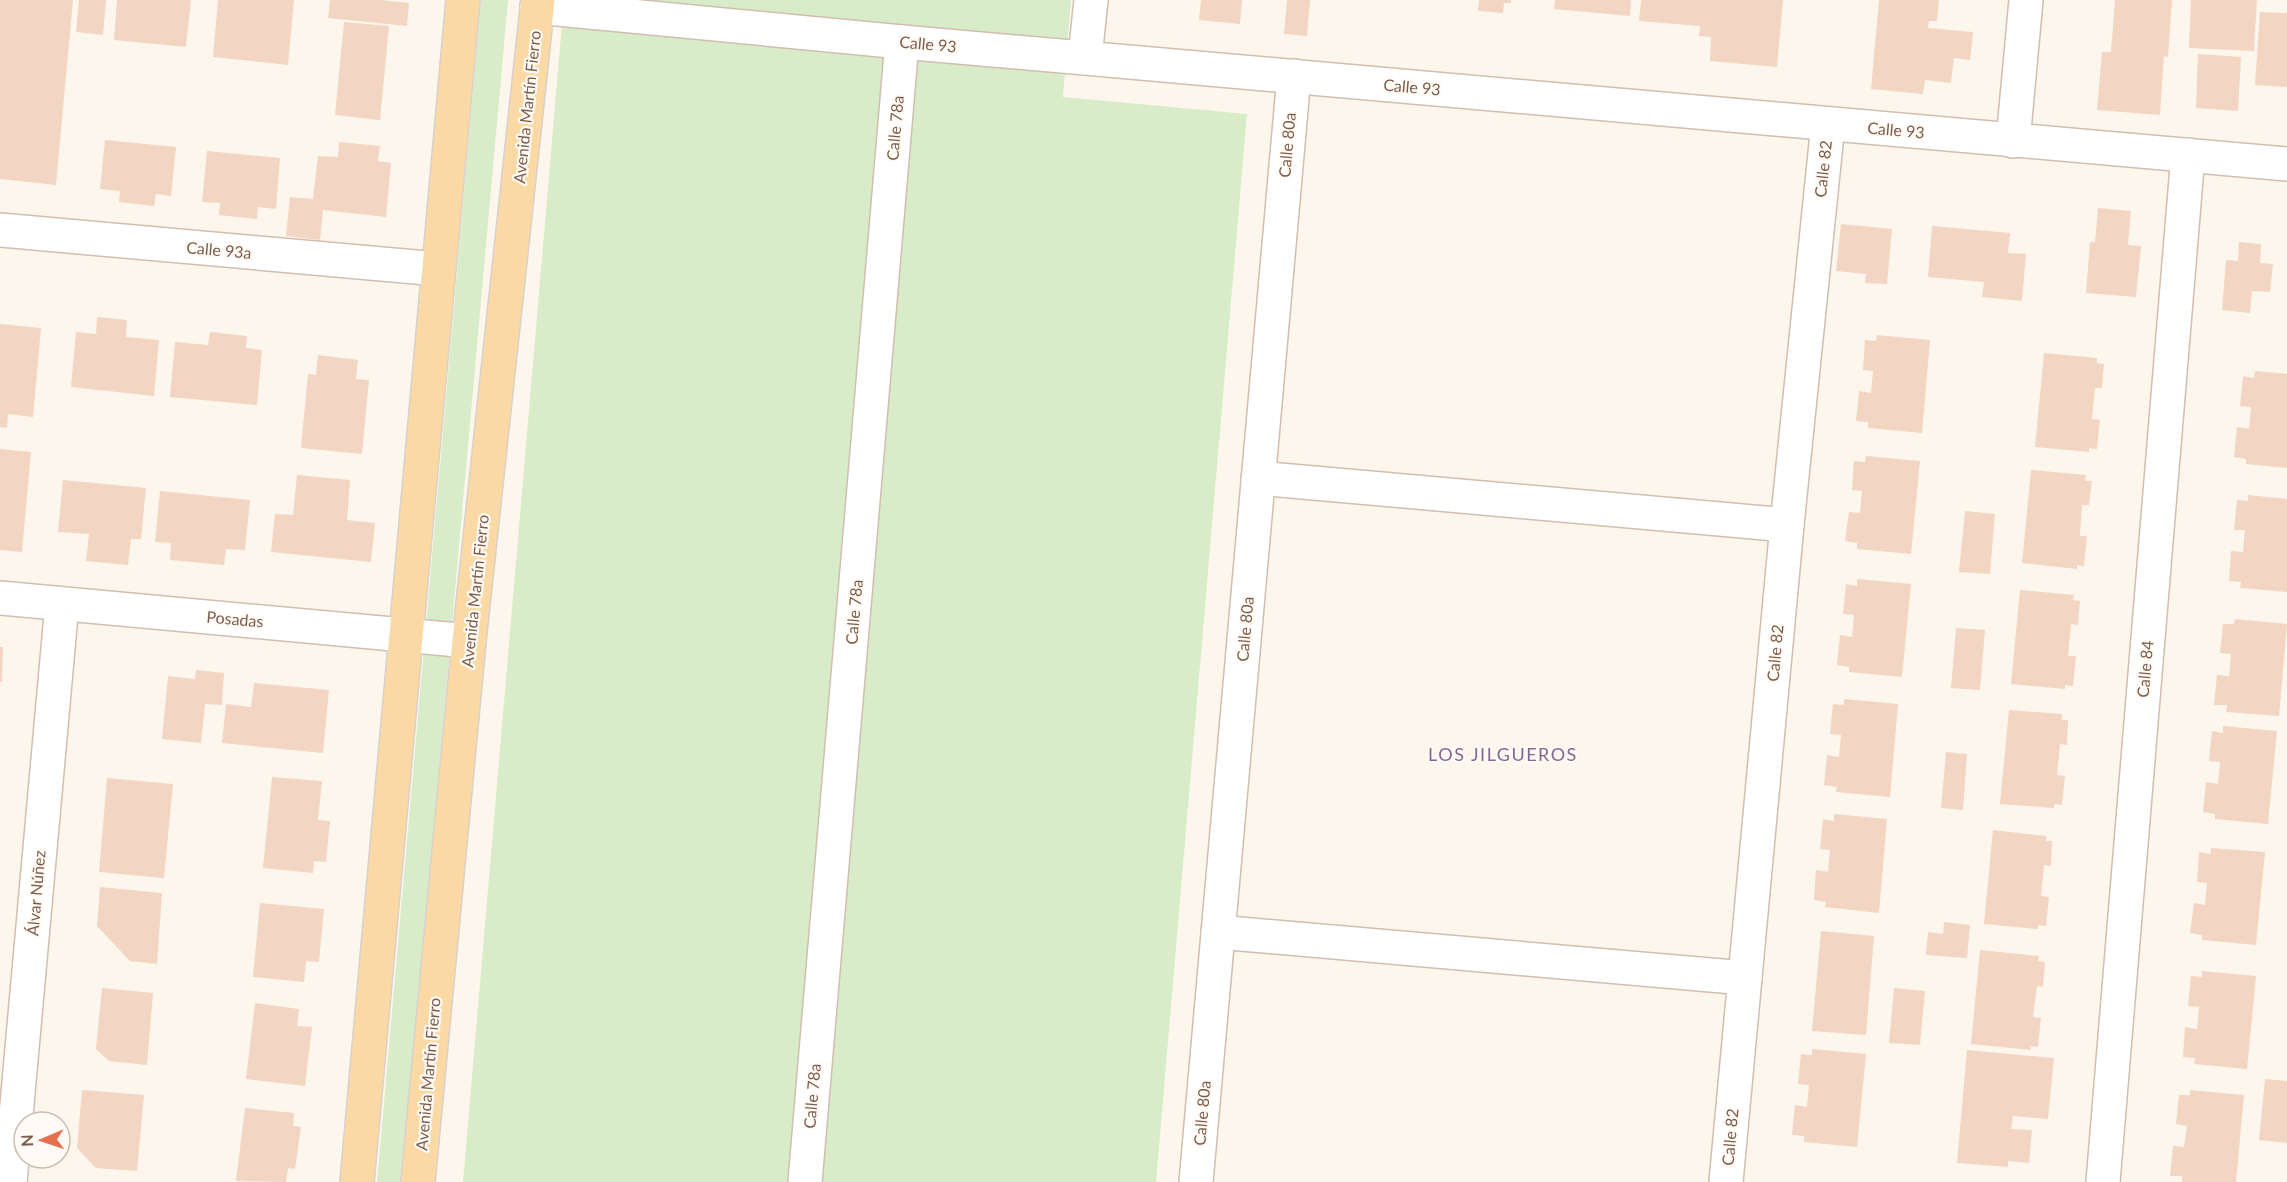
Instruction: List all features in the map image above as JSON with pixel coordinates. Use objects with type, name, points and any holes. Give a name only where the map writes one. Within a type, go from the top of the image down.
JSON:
[{"type":"main road","points":[[357,1182],[463,0]]},
{"type":"main road","name":"Avenida Martín Fierro","points":[[418,1182],[469,641],[538,3]]},
{"type":"street","points":[[1085,57],[1091,0]]},
{"type":"street","points":[[2013,141],[2026,0]]},
{"type":"street","name":"Calle 93","points":[[538,3],[902,42],[2287,164]]},
{"type":"street","name":"Calle 78a","points":[[805,1182],[902,42]]},
{"type":"street","name":"Calle 80a","points":[[1196,1182],[1293,76]]},
{"type":"street","name":"Calle 82","points":[[1725,1182],[1787,525],[1828,124]]},
{"type":"street","name":"Calle 84","points":[[2103,1182],[2188,155]]},
{"type":"street","name":"Calle 93a","points":[[0,230],[438,269]]},
{"type":"street","points":[[1258,478],[1787,525]]},
{"type":"street","name":"Posadas","points":[[0,598],[469,641]]},
{"type":"street","name":"Álvar Núñez","points":[[10,1182],[62,604]]},
{"type":"street","points":[[1218,932],[1745,978]]},
{"type":"green space","points":[[481,0],[508,0],[402,1182],[377,1182]]},
{"type":"green space","points":[[564,0],[1071,0],[1063,97],[1247,114],[1156,1182],[463,1182]]},
{"type":"building","points":[[0,0],[73,0],[56,185],[0,179]]},
{"type":"building","points":[[79,0],[106,0],[103,35],[76,32]]},
{"type":"building","points":[[117,0],[191,0],[186,47],[114,40]]},
{"type":"building","points":[[218,0],[294,0],[288,65],[213,57]]},
{"type":"building","points":[[330,0],[380,0],[409,3],[407,26],[328,18]]},
{"type":"building","points":[[1201,0],[1242,0],[1240,24],[1199,20]]},
{"type":"building","points":[[1287,0],[1310,0],[1307,36],[1284,34]]},
{"type":"building","points":[[1479,0],[1511,0],[1511,3],[1504,3],[1503,13],[1478,11]]},
{"type":"building","points":[[1555,0],[1631,0],[1630,16],[1554,9]]},
{"type":"building","points":[[1641,0],[1783,0],[1777,67],[1710,61],[1711,37],[1699,36],[1700,26],[1639,21]]},
{"type":"building","points":[[1879,0],[1939,0],[1937,21],[1929,21],[1928,28],[1973,32],[1970,60],[1954,58],[1951,83],[1925,80],[1923,94],[1871,89]]},
{"type":"building","points":[[2115,0],[2172,0],[2168,57],[2164,56],[2160,115],[2097,110],[2102,52],[2111,52]]},
{"type":"building","points":[[2191,0],[2257,0],[2254,51],[2189,48]]},
{"type":"building","points":[[2260,12],[2287,13],[2287,87],[2255,85]]},
{"type":"building","points":[[344,22],[389,26],[380,120],[335,115]]},
{"type":"building","points":[[2198,54],[2241,57],[2238,111],[2196,108]]},
{"type":"building","points":[[105,140],[176,147],[171,196],[156,194],[154,206],[119,202],[120,191],[100,189]]},
{"type":"building","points":[[339,142],[380,146],[378,161],[391,163],[386,217],[323,210],[320,240],[286,236],[290,197],[313,199],[318,156],[338,157]]},
{"type":"building","points":[[207,151],[280,158],[276,209],[258,207],[257,219],[219,215],[220,203],[202,202]]},
{"type":"building","points":[[2098,208],[2131,211],[2128,245],[2141,246],[2136,297],[2086,293],[2090,242],[2095,242]]},
{"type":"building","points":[[1841,224],[1892,229],[1887,284],[1865,283],[1866,274],[1836,271]]},
{"type":"building","points":[[1932,226],[2010,233],[2008,253],[2026,254],[2022,301],[1982,297],[1984,282],[1928,277]]},
{"type":"building","points":[[2239,242],[2261,244],[2260,263],[2273,264],[2270,292],[2252,291],[2250,313],[2222,310],[2226,260],[2238,261]]},
{"type":"building","points":[[97,317],[127,320],[126,337],[159,340],[154,396],[71,387],[76,332],[96,334]]},
{"type":"building","points":[[0,324],[41,328],[33,417],[8,414],[7,428],[0,427]]},
{"type":"building","points":[[210,332],[247,336],[246,348],[262,350],[257,405],[170,397],[175,342],[208,345]]},
{"type":"building","points":[[1877,335],[1930,340],[1922,433],[1868,428],[1868,422],[1856,421],[1859,391],[1871,393],[1873,371],[1863,370],[1865,340],[1876,341]]},
{"type":"building","points":[[2044,353],[2097,358],[2097,363],[2104,364],[2102,388],[2095,388],[2092,419],[2100,420],[2097,449],[2089,448],[2089,452],[2035,447]]},
{"type":"building","points":[[318,355],[358,360],[356,379],[369,380],[362,454],[301,448],[308,374],[316,375]]},
{"type":"building","points":[[2255,371],[2287,374],[2287,468],[2246,464],[2246,459],[2234,457],[2237,427],[2249,429],[2251,407],[2240,406],[2243,376],[2254,378]]},
{"type":"building","points":[[0,449],[31,452],[22,552],[0,550]]},
{"type":"building","points":[[1866,456],[1920,461],[1911,554],[1857,549],[1857,543],[1845,541],[1849,512],[1860,513],[1862,491],[1852,490],[1854,461],[1865,462]]},
{"type":"building","points":[[2031,470],[2086,475],[2085,481],[2092,481],[2089,505],[2082,505],[2080,536],[2087,536],[2084,566],[2077,565],[2077,569],[2022,563]]},
{"type":"building","points":[[297,475],[350,480],[347,520],[375,523],[371,562],[271,552],[275,514],[293,515]]},
{"type":"building","points":[[63,480],[146,488],[141,539],[131,539],[128,565],[86,561],[89,534],[58,532]]},
{"type":"building","points":[[160,491],[250,500],[245,550],[226,549],[224,565],[170,560],[171,543],[155,542]]},
{"type":"building","points":[[2248,495],[2287,499],[2287,592],[2240,588],[2241,582],[2229,581],[2231,551],[2243,552],[2245,530],[2234,530],[2237,500],[2248,501]]},
{"type":"building","points":[[1965,511],[1995,514],[1990,574],[1959,572]]},
{"type":"building","points":[[1857,579],[1911,584],[1902,677],[1849,672],[1849,667],[1837,665],[1840,635],[1852,637],[1854,615],[1843,614],[1846,584],[1857,586]]},
{"type":"building","points":[[2020,590],[2074,595],[2073,600],[2080,601],[2078,625],[2071,624],[2068,656],[2076,656],[2073,686],[2065,685],[2065,689],[2011,684]]},
{"type":"building","points":[[2235,619],[2287,624],[2279,716],[2226,712],[2227,705],[2214,705],[2217,675],[2229,676],[2231,654],[2220,653],[2223,624],[2234,624]]},
{"type":"building","points":[[1956,628],[1985,630],[1980,690],[1951,688]]},
{"type":"building","points":[[0,647],[3,647],[2,682],[0,682]]},
{"type":"building","points":[[196,670],[224,673],[222,705],[205,704],[201,743],[162,739],[168,676],[195,679]]},
{"type":"building","points":[[254,683],[329,690],[323,753],[222,743],[226,704],[251,707]]},
{"type":"building","points":[[1844,699],[1898,704],[1890,797],[1836,792],[1837,787],[1824,785],[1827,755],[1839,757],[1841,735],[1830,734],[1833,704],[1844,705]]},
{"type":"building","points":[[2009,710],[2062,714],[2062,720],[2068,720],[2067,745],[2060,744],[2057,775],[2065,776],[2062,805],[2054,804],[2054,808],[2000,804]]},
{"type":"building","points":[[2223,726],[2277,731],[2268,824],[2215,819],[2215,814],[2203,812],[2206,782],[2218,784],[2220,762],[2209,761],[2212,731],[2223,733]]},
{"type":"building","points":[[1946,752],[1967,754],[1963,810],[1941,808]]},
{"type":"building","points":[[272,777],[322,781],[318,820],[330,821],[326,862],[314,861],[313,873],[263,868]]},
{"type":"building","points":[[107,778],[173,784],[164,878],[99,872]]},
{"type":"building","points":[[1834,814],[1887,819],[1879,913],[1825,907],[1826,902],[1814,900],[1816,870],[1828,872],[1830,850],[1820,849],[1823,819],[1834,821]]},
{"type":"building","points":[[1993,830],[2046,836],[2046,841],[2052,841],[2051,866],[2044,865],[2041,896],[2049,897],[2046,926],[2038,925],[2038,929],[1984,924]]},
{"type":"building","points":[[2211,848],[2265,852],[2256,945],[2202,940],[2202,935],[2190,933],[2194,903],[2205,905],[2207,883],[2197,882],[2199,852],[2210,854]]},
{"type":"building","points":[[100,887],[162,893],[157,964],[130,961],[97,926]]},
{"type":"building","points":[[260,903],[324,909],[319,962],[306,961],[304,982],[253,977]]},
{"type":"building","points":[[1944,922],[1970,925],[1967,958],[1926,955],[1928,932],[1943,934]]},
{"type":"building","points":[[1821,931],[1874,936],[1866,1035],[1812,1031]]},
{"type":"building","points":[[1980,950],[2039,956],[2038,961],[2045,962],[2043,987],[2037,986],[2033,1017],[2041,1018],[2038,1047],[2030,1046],[2031,1050],[1971,1044]]},
{"type":"building","points":[[2202,971],[2256,976],[2247,1069],[2194,1064],[2195,1058],[2183,1057],[2185,1027],[2197,1029],[2199,1007],[2188,1006],[2191,976],[2202,977]]},
{"type":"building","points":[[102,988],[153,993],[147,1065],[109,1061],[96,1049]]},
{"type":"building","points":[[1894,988],[1925,991],[1920,1045],[1889,1043]]},
{"type":"building","points":[[255,1003],[299,1009],[297,1026],[312,1027],[305,1086],[246,1079]]},
{"type":"building","points":[[1812,1049],[1866,1054],[1857,1147],[1804,1142],[1804,1136],[1792,1135],[1795,1105],[1807,1107],[1809,1085],[1798,1084],[1801,1054],[1812,1055]]},
{"type":"building","points":[[1967,1050],[2054,1058],[2048,1119],[2013,1116],[2011,1129],[2032,1130],[2029,1163],[2008,1161],[2008,1167],[1957,1163]]},
{"type":"building","points":[[2265,1079],[2287,1081],[2287,1143],[2259,1140]]},
{"type":"building","points":[[82,1090],[144,1095],[137,1171],[96,1168],[77,1148]]},
{"type":"building","points":[[2190,1090],[2244,1095],[2236,1182],[2182,1182],[2182,1176],[2170,1176],[2173,1146],[2184,1147],[2187,1126],[2176,1124],[2179,1095],[2190,1095]]},
{"type":"building","points":[[245,1108],[294,1113],[293,1126],[301,1127],[295,1169],[288,1168],[286,1182],[236,1181]]},
{"type":"district","name":"LOS JILGUEROS","points":[[1503,755]]}]
